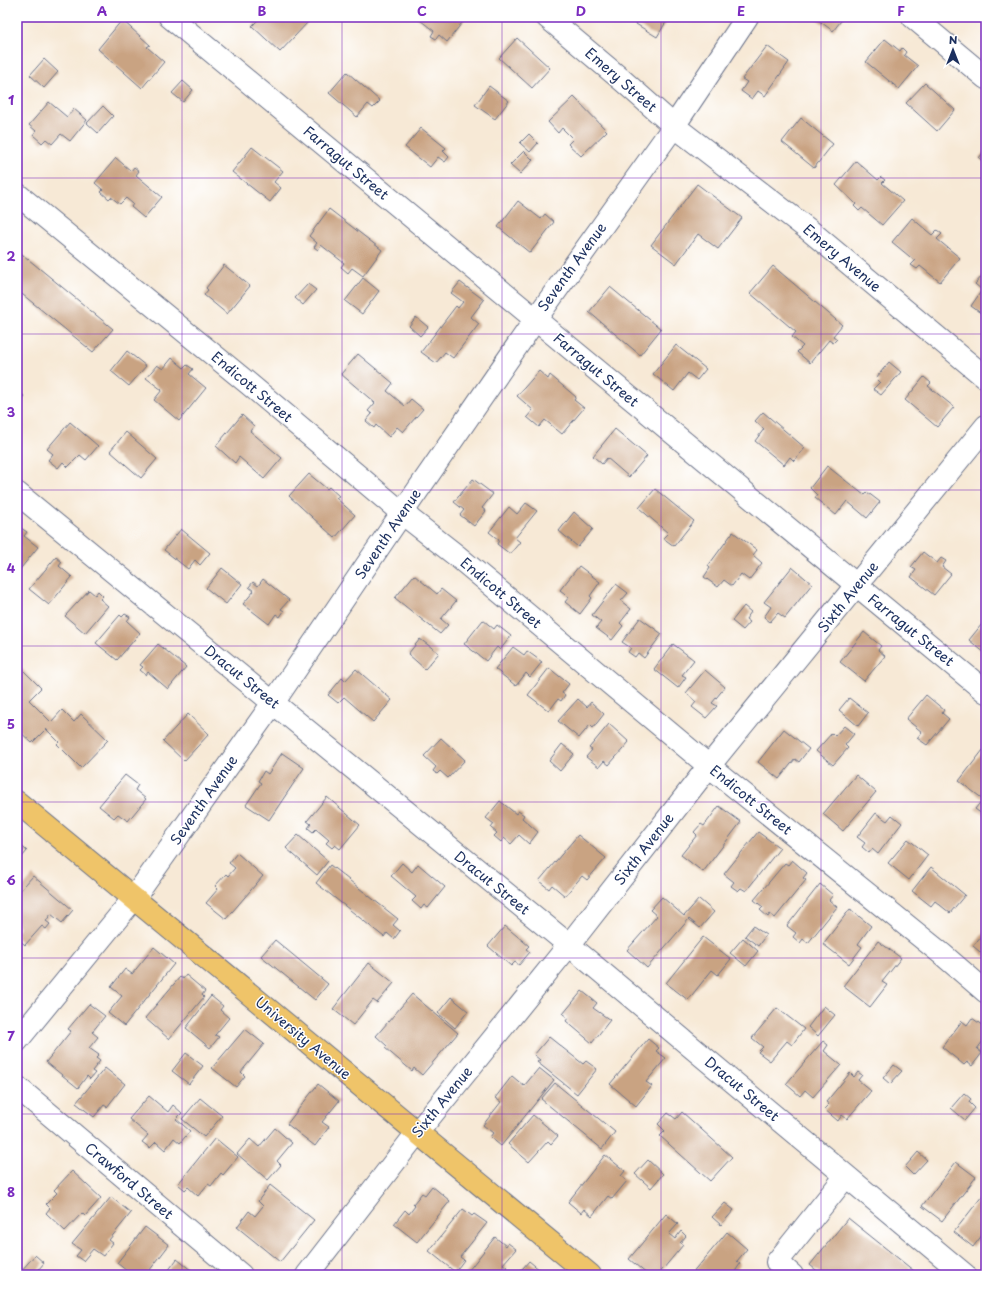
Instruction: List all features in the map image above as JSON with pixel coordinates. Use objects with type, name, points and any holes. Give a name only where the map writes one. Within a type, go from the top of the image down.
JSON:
[{"type":"main road","name":"University Avenue","points":[[17,802],[590,1275]]},
{"type":"street","name":"Farragut Street","points":[[170,17],[986,692]]},
{"type":"street","name":"Emery Street","points":[[547,17],[674,126],[696,142]]},
{"type":"street","name":"Seventh Avenue","points":[[17,1041],[134,898],[273,703],[535,320],[674,126],[747,17]]},
{"type":"street","points":[[913,17],[986,78]]},
{"type":"street","name":"Emery Avenue","points":[[696,142],[808,230],[986,378]]},
{"type":"street","name":"Endicott Street","points":[[17,194],[249,384],[402,513],[457,556],[710,766],[942,954],[986,992]]},
{"type":"street","name":"Sixth Avenue","points":[[307,1275],[417,1133],[710,766],[986,426]]},
{"type":"street","name":"Dracut Street","points":[[17,493],[568,945],[965,1275]]},
{"type":"street","name":"Crawford Street","points":[[17,1088],[241,1275]]},
{"type":"street","points":[[792,1275],[777,1262],[846,1176]]},
{"type":"building","points":[[261,17],[302,17],[308,22],[280,52],[252,26]]},
{"type":"building","points":[[416,17],[462,17],[465,19],[447,42],[439,35],[436,39],[431,36],[434,31]]},
{"type":"building","points":[[640,17],[669,17],[657,37],[636,24]]},
{"type":"building","points":[[814,17],[844,17],[833,31]]},
{"type":"building","points":[[122,20],[150,45],[147,47],[164,62],[142,88],[98,49]]},
{"type":"building","points":[[517,38],[550,68],[532,88],[499,58]]},
{"type":"building","points":[[885,39],[900,51],[902,48],[906,52],[904,55],[918,66],[899,89],[866,62]]},
{"type":"building","points":[[767,46],[789,62],[765,96],[758,91],[752,99],[741,91],[747,82],[742,79]]},
{"type":"building","points":[[44,59],[58,72],[44,88],[30,75]]},
{"type":"building","points":[[347,72],[380,101],[373,108],[368,104],[357,117],[329,93]]},
{"type":"building","points":[[183,81],[193,90],[183,102],[172,93]]},
{"type":"building","points":[[925,83],[955,110],[937,131],[906,103]]},
{"type":"building","points":[[489,86],[509,101],[495,119],[475,105]]},
{"type":"building","points":[[574,97],[607,131],[581,156],[568,144],[573,139],[562,128],[558,133],[548,122]]},
{"type":"building","points":[[49,102],[67,117],[74,109],[87,120],[70,141],[61,134],[52,144],[46,139],[42,143],[33,135],[36,131],[29,125]]},
{"type":"building","points":[[103,106],[113,116],[98,133],[87,123]]},
{"type":"building","points":[[801,118],[833,144],[814,168],[782,142]]},
{"type":"building","points":[[421,128],[446,148],[443,151],[449,157],[445,162],[438,157],[430,167],[405,147]]},
{"type":"building","points":[[529,134],[538,143],[530,152],[520,143]]},
{"type":"building","points":[[252,147],[283,171],[274,182],[281,188],[270,202],[232,172]]},
{"type":"building","points":[[986,149],[986,164],[979,158]]},
{"type":"building","points":[[524,151],[533,160],[520,174],[510,165]]},
{"type":"building","points":[[116,158],[131,171],[134,167],[139,171],[136,175],[162,197],[144,218],[131,207],[133,204],[126,198],[120,204],[111,197],[109,199],[101,192],[103,190],[95,183]]},
{"type":"building","points":[[856,161],[878,180],[881,177],[885,180],[882,183],[903,201],[882,225],[862,208],[859,211],[854,206],[856,204],[836,185]]},
{"type":"building","points":[[697,184],[742,218],[718,249],[698,234],[676,264],[651,245]]},
{"type":"building","points":[[518,201],[541,219],[545,214],[554,222],[530,253],[498,227]]},
{"type":"building","points":[[329,209],[382,250],[363,276],[352,268],[348,273],[341,267],[344,263],[321,245],[318,250],[314,247],[317,243],[309,236]]},
{"type":"building","points":[[912,218],[932,235],[937,230],[942,234],[937,239],[960,258],[940,282],[920,266],[917,269],[911,265],[915,261],[892,242]]},
{"type":"building","points":[[17,250],[113,329],[93,352],[17,290]]},
{"type":"building","points":[[224,265],[250,286],[227,314],[204,295],[208,290],[206,288]]},
{"type":"building","points":[[773,266],[842,325],[833,336],[837,339],[833,343],[829,340],[810,363],[797,352],[803,346],[792,337],[796,332],[750,293]]},
{"type":"building","points":[[983,275],[986,277],[986,317],[971,306],[982,290],[975,284]]},
{"type":"building","points":[[363,278],[379,291],[362,314],[345,301]]},
{"type":"building","points":[[460,282],[484,300],[471,317],[479,324],[453,358],[445,352],[436,363],[421,352],[456,306],[458,308],[463,302],[451,293]]},
{"type":"building","points":[[308,284],[316,290],[303,305],[295,298]]},
{"type":"building","points":[[610,287],[661,329],[640,355],[589,312]]},
{"type":"building","points":[[416,317],[428,327],[420,336],[409,326]]},
{"type":"building","points":[[676,345],[706,369],[697,380],[688,373],[674,391],[653,374]]},
{"type":"building","points":[[127,351],[146,366],[129,386],[111,371]]},
{"type":"building","points":[[358,354],[393,383],[387,391],[405,406],[411,399],[423,409],[403,432],[397,427],[389,437],[376,425],[374,428],[366,421],[372,414],[368,411],[375,403],[341,374]]},
{"type":"building","points":[[172,358],[184,368],[187,365],[193,369],[189,374],[206,388],[179,421],[154,400],[162,390],[146,378],[157,365],[163,369]]},
{"type":"building","points":[[889,362],[901,372],[881,395],[873,389],[880,382],[876,378]]},
{"type":"building","points":[[539,371],[548,379],[550,375],[576,397],[574,400],[584,408],[562,434],[545,420],[539,427],[527,417],[533,410],[517,396]]},
{"type":"building","points":[[924,377],[931,383],[928,386],[954,407],[937,427],[905,400]]},
{"type":"building","points":[[17,390],[24,396],[17,404]]},
{"type":"building","points":[[763,412],[805,448],[794,461],[790,457],[784,465],[755,441],[764,429],[755,421]]},
{"type":"building","points":[[242,415],[254,426],[250,431],[282,458],[264,479],[239,457],[235,463],[216,446]]},
{"type":"building","points":[[70,422],[98,446],[86,460],[80,455],[68,467],[63,462],[58,468],[48,460],[53,454],[47,449]]},
{"type":"building","points":[[615,429],[647,456],[629,477],[607,458],[602,464],[593,456]]},
{"type":"building","points":[[126,432],[157,459],[141,478],[110,451]]},
{"type":"building","points":[[827,466],[864,495],[867,492],[880,502],[867,518],[847,501],[836,515],[815,498],[817,495],[810,488]]},
{"type":"building","points":[[309,474],[327,489],[329,487],[339,496],[336,498],[355,515],[335,538],[289,496]]},
{"type":"building","points":[[473,479],[493,494],[482,508],[486,511],[474,526],[460,515],[464,510],[454,502]]},
{"type":"building","points":[[655,489],[694,521],[674,546],[663,538],[668,533],[639,508]]},
{"type":"building","points":[[526,503],[537,511],[515,538],[520,542],[510,554],[497,544],[499,540],[489,532],[509,507],[517,514]]},
{"type":"building","points":[[574,512],[593,529],[578,547],[559,531]]},
{"type":"building","points":[[21,528],[27,532],[24,536],[38,547],[17,573],[17,533]]},
{"type":"building","points":[[181,529],[210,553],[200,565],[195,560],[188,569],[164,550]]},
{"type":"building","points":[[733,532],[757,550],[753,555],[762,563],[749,580],[741,574],[732,586],[724,580],[718,587],[704,577],[710,568],[708,566]]},
{"type":"building","points":[[923,552],[937,563],[941,558],[946,561],[942,567],[951,574],[934,595],[911,577],[916,570],[911,567]]},
{"type":"building","points":[[56,557],[62,562],[59,566],[72,577],[49,605],[29,589]]},
{"type":"building","points":[[579,566],[600,582],[590,596],[592,598],[580,614],[565,602],[569,597],[560,590]]},
{"type":"building","points":[[792,567],[812,584],[785,618],[778,613],[770,622],[764,617],[771,607],[764,602]]},
{"type":"building","points":[[222,568],[242,584],[226,604],[206,588]]},
{"type":"building","points":[[414,575],[437,594],[441,589],[456,601],[441,619],[448,625],[440,634],[395,598]]},
{"type":"building","points":[[263,579],[289,600],[281,609],[284,611],[280,617],[276,614],[269,624],[243,604],[254,591],[249,587],[253,582],[258,586]]},
{"type":"building","points":[[616,584],[628,593],[621,601],[631,609],[620,623],[623,626],[612,640],[596,628],[601,622],[592,615]]},
{"type":"building","points":[[89,590],[95,595],[98,591],[103,596],[100,599],[108,606],[85,633],[65,616]]},
{"type":"building","points":[[744,606],[751,612],[746,619],[750,622],[743,630],[732,621]]},
{"type":"building","points":[[125,614],[130,617],[127,621],[140,633],[117,660],[96,643],[120,615],[122,617]]},
{"type":"building","points":[[640,618],[662,634],[644,658],[638,653],[635,657],[628,652],[631,648],[622,642]]},
{"type":"building","points":[[986,619],[986,654],[969,640]]},
{"type":"building","points":[[483,620],[494,629],[497,625],[511,636],[500,650],[497,647],[486,661],[464,644]]},
{"type":"building","points":[[864,632],[881,646],[878,650],[885,656],[864,681],[840,662]]},
{"type":"building","points":[[420,639],[439,653],[425,669],[408,654]]},
{"type":"building","points":[[158,644],[186,667],[168,689],[148,672],[146,675],[140,670],[143,667],[140,665]]},
{"type":"building","points":[[673,644],[694,660],[682,675],[686,677],[678,688],[654,669]]},
{"type":"building","points":[[513,647],[524,655],[527,651],[542,662],[530,677],[526,673],[516,686],[495,669]]},
{"type":"building","points":[[17,664],[41,688],[29,700],[51,722],[62,710],[74,722],[81,714],[108,740],[81,768],[57,744],[59,742],[46,729],[32,743],[17,729]]},
{"type":"building","points":[[549,668],[569,684],[562,693],[565,695],[561,701],[558,699],[549,711],[528,695]]},
{"type":"building","points":[[356,669],[392,700],[373,722],[344,697],[338,703],[328,695],[342,678],[345,681]]},
{"type":"building","points":[[705,670],[725,687],[712,703],[717,706],[706,718],[692,707],[696,702],[686,693]]},
{"type":"building","points":[[926,695],[944,710],[942,713],[949,719],[927,745],[917,738],[922,732],[906,719]]},
{"type":"building","points":[[849,698],[868,713],[858,726],[839,710]]},
{"type":"building","points":[[578,699],[587,707],[591,702],[604,714],[593,728],[590,725],[579,738],[558,721]]},
{"type":"building","points":[[188,714],[209,734],[184,761],[163,741]]},
{"type":"building","points":[[609,724],[629,742],[609,765],[604,761],[599,767],[586,757],[592,750],[589,748]]},
{"type":"building","points":[[844,726],[854,734],[845,745],[848,748],[833,765],[816,751],[832,733],[835,736]]},
{"type":"building","points":[[784,729],[809,749],[799,762],[795,759],[779,779],[758,762]]},
{"type":"building","points":[[441,738],[465,760],[448,778],[440,771],[437,774],[433,771],[436,767],[424,756]]},
{"type":"building","points":[[562,744],[574,754],[560,771],[549,761]]},
{"type":"building","points":[[983,750],[986,752],[986,817],[975,809],[983,799],[959,781]]},
{"type":"building","points":[[282,753],[304,768],[269,820],[246,805],[261,783],[258,781],[264,771],[268,774]]},
{"type":"building","points":[[125,775],[138,785],[135,790],[146,799],[128,821],[118,814],[114,818],[99,806]]},
{"type":"building","points":[[856,775],[876,792],[843,831],[823,814]]},
{"type":"building","points":[[327,797],[360,825],[340,849],[335,845],[332,848],[326,843],[329,840],[316,829],[313,832],[308,828],[311,824],[307,821]]},
{"type":"building","points":[[500,801],[516,814],[518,811],[524,815],[522,818],[538,832],[529,844],[519,835],[511,844],[504,838],[501,842],[494,836],[497,833],[491,828],[494,824],[486,818]]},
{"type":"building","points":[[719,806],[741,822],[703,872],[681,855],[697,835],[694,832],[701,824],[704,826]]},
{"type":"building","points":[[876,813],[887,821],[892,815],[902,823],[878,854],[872,849],[869,853],[862,847],[865,843],[857,837]]},
{"type":"building","points":[[758,832],[780,848],[746,891],[741,888],[738,891],[731,886],[734,882],[724,874]]},
{"type":"building","points":[[298,835],[328,861],[317,875],[286,848]]},
{"type":"building","points":[[578,835],[606,858],[587,880],[582,876],[565,896],[552,885],[549,889],[539,881]]},
{"type":"building","points":[[908,839],[928,855],[909,880],[888,863]]},
{"type":"building","points":[[17,842],[27,851],[17,863]]},
{"type":"building","points":[[237,853],[263,876],[226,919],[206,903],[218,889],[215,886],[226,874],[228,876],[235,868],[229,863]]},
{"type":"building","points":[[792,860],[807,873],[803,878],[806,880],[775,918],[770,914],[768,917],[760,910],[763,907],[754,900],[785,863],[788,865]]},
{"type":"building","points":[[402,863],[412,872],[418,864],[445,887],[428,908],[424,905],[421,909],[412,901],[416,897],[391,876]]},
{"type":"building","points":[[330,865],[398,919],[393,925],[400,931],[394,939],[387,933],[384,937],[316,883]]},
{"type":"building","points":[[931,867],[965,895],[950,913],[935,901],[931,906],[912,891]]},
{"type":"building","points":[[33,876],[73,910],[62,923],[51,914],[46,921],[50,924],[46,929],[42,926],[25,945],[17,938],[17,931],[20,927],[17,924],[17,894]]},
{"type":"building","points":[[820,884],[833,895],[829,900],[837,907],[808,943],[803,939],[800,943],[793,937],[796,933],[787,926]]},
{"type":"building","points":[[662,897],[684,916],[699,899],[714,912],[700,928],[689,919],[647,968],[627,950],[657,916],[650,910]]},
{"type":"building","points":[[850,909],[871,926],[858,944],[862,947],[849,964],[823,944]]},
{"type":"building","points":[[505,926],[529,946],[526,949],[530,952],[519,965],[515,962],[511,966],[488,946]]},
{"type":"building","points":[[753,926],[766,935],[758,946],[745,936]]},
{"type":"building","points":[[986,930],[986,957],[973,946]]},
{"type":"building","points":[[703,937],[731,959],[718,975],[712,970],[688,1000],[666,983]]},
{"type":"building","points":[[743,938],[758,951],[746,966],[730,953]]},
{"type":"building","points":[[275,940],[328,984],[315,1000],[261,956]]},
{"type":"building","points":[[878,941],[901,958],[882,982],[887,985],[870,1007],[843,986]]},
{"type":"building","points":[[154,947],[174,964],[124,1026],[108,1013],[122,996],[111,987],[125,969],[132,974]]},
{"type":"building","points":[[369,963],[394,983],[377,1003],[373,1000],[353,1025],[333,1009]]},
{"type":"building","points":[[186,975],[205,991],[202,995],[204,997],[169,1039],[145,1018],[180,977],[183,979]]},
{"type":"building","points":[[582,991],[597,1003],[593,1008],[610,1020],[592,1043],[566,1021],[568,1018],[563,1014]]},
{"type":"building","points":[[412,994],[458,1033],[422,1075],[414,1068],[412,1071],[385,1048],[387,1046],[376,1036]]},
{"type":"building","points":[[211,996],[223,1006],[220,1010],[229,1018],[215,1035],[219,1037],[210,1048],[186,1028]]},
{"type":"building","points":[[451,997],[468,1011],[455,1028],[438,1013]]},
{"type":"building","points":[[89,1004],[105,1016],[92,1032],[98,1037],[89,1048],[99,1055],[96,1058],[100,1061],[92,1071],[95,1073],[90,1079],[87,1076],[78,1088],[46,1062],[71,1031],[68,1029]]},
{"type":"building","points":[[824,1006],[835,1015],[818,1036],[808,1027]]},
{"type":"building","points":[[777,1008],[804,1029],[792,1045],[787,1041],[770,1061],[758,1052],[763,1047],[752,1038]]},
{"type":"building","points":[[972,1018],[986,1028],[986,1037],[977,1049],[982,1053],[972,1066],[967,1062],[964,1065],[942,1047],[962,1021],[967,1025]]},
{"type":"building","points":[[245,1029],[264,1044],[241,1072],[245,1076],[236,1087],[212,1068]]},
{"type":"building","points":[[549,1037],[583,1064],[586,1061],[597,1069],[577,1094],[537,1062],[540,1060],[534,1055]]},
{"type":"building","points":[[648,1039],[659,1048],[656,1051],[666,1058],[646,1082],[652,1086],[636,1106],[610,1084]]},
{"type":"building","points":[[823,1041],[828,1045],[824,1051],[841,1065],[813,1097],[805,1090],[800,1096],[786,1084]]},
{"type":"building","points":[[186,1053],[203,1066],[189,1084],[172,1071]]},
{"type":"building","points":[[894,1065],[902,1071],[890,1084],[883,1078]]},
{"type":"building","points":[[105,1068],[125,1084],[107,1107],[104,1105],[94,1117],[76,1103]]},
{"type":"building","points":[[539,1068],[554,1080],[501,1146],[490,1137],[493,1133],[483,1125],[501,1102],[495,1098],[512,1076],[524,1086]]},
{"type":"building","points":[[858,1072],[862,1075],[858,1080],[871,1091],[847,1119],[842,1115],[838,1121],[824,1109],[829,1104],[826,1102],[850,1073],[854,1077]]},
{"type":"building","points":[[555,1083],[615,1132],[602,1149],[541,1099]]},
{"type":"building","points":[[318,1084],[339,1101],[322,1122],[329,1127],[315,1146],[287,1124]]},
{"type":"building","points":[[964,1093],[971,1099],[969,1102],[975,1108],[965,1120],[951,1108]]},
{"type":"building","points":[[149,1096],[168,1112],[173,1105],[182,1113],[176,1119],[190,1131],[180,1143],[174,1138],[165,1150],[156,1142],[150,1148],[142,1142],[148,1135],[129,1119]]},
{"type":"building","points":[[200,1098],[222,1116],[204,1137],[182,1119]]},
{"type":"building","points":[[682,1112],[732,1157],[710,1181],[660,1136],[665,1131],[658,1124],[668,1113],[676,1119]]},
{"type":"building","points":[[533,1115],[558,1136],[551,1144],[548,1141],[529,1162],[508,1144]]},
{"type":"building","points":[[275,1128],[292,1143],[277,1161],[281,1165],[268,1180],[237,1154],[250,1139],[259,1147]]},
{"type":"building","points":[[215,1138],[238,1157],[223,1175],[221,1173],[211,1186],[208,1184],[198,1196],[188,1187],[185,1190],[178,1184]]},
{"type":"building","points":[[918,1152],[927,1160],[913,1175],[905,1167]]},
{"type":"building","points":[[605,1155],[625,1171],[621,1176],[627,1181],[612,1199],[608,1196],[592,1216],[584,1209],[581,1213],[568,1202]]},
{"type":"building","points":[[648,1160],[663,1174],[651,1188],[635,1174]]},
{"type":"building","points":[[956,1162],[976,1177],[942,1221],[922,1206]]},
{"type":"building","points":[[72,1171],[101,1198],[85,1216],[82,1213],[65,1231],[46,1213],[50,1208],[46,1204],[57,1193],[54,1190]]},
{"type":"building","points":[[270,1185],[314,1220],[280,1262],[237,1227],[249,1211],[255,1216],[263,1206],[258,1201]]},
{"type":"building","points":[[432,1186],[450,1201],[417,1242],[394,1224],[405,1210],[409,1214],[415,1206],[413,1204],[422,1193],[425,1195]]},
{"type":"building","points":[[986,1191],[986,1230],[973,1247],[954,1232]]},
{"type":"building","points":[[111,1197],[131,1213],[109,1240],[113,1243],[103,1256],[93,1249],[83,1261],[76,1256],[81,1250],[72,1244]]},
{"type":"building","points":[[725,1203],[734,1210],[721,1225],[712,1217]]},
{"type":"building","points":[[463,1209],[472,1216],[474,1214],[487,1223],[460,1257],[464,1260],[455,1272],[429,1251]]},
{"type":"building","points":[[666,1214],[678,1224],[669,1234],[675,1239],[681,1231],[686,1236],[680,1243],[683,1245],[658,1275],[648,1275],[629,1259]]},
{"type":"building","points":[[848,1218],[919,1275],[822,1275],[810,1265]]},
{"type":"building","points":[[145,1227],[169,1245],[146,1275],[132,1275],[117,1263]]},
{"type":"building","points":[[727,1232],[747,1249],[737,1261],[740,1264],[736,1270],[742,1275],[691,1275]]},
{"type":"building","points":[[495,1237],[506,1246],[508,1243],[516,1249],[503,1264],[507,1267],[500,1275],[465,1275]]},
{"type":"building","points":[[35,1255],[44,1263],[34,1275],[25,1275],[21,1271]]},
{"type":"building","points":[[177,1259],[197,1275],[165,1275]]},
{"type":"building","points":[[529,1261],[546,1275],[517,1275]]}]
